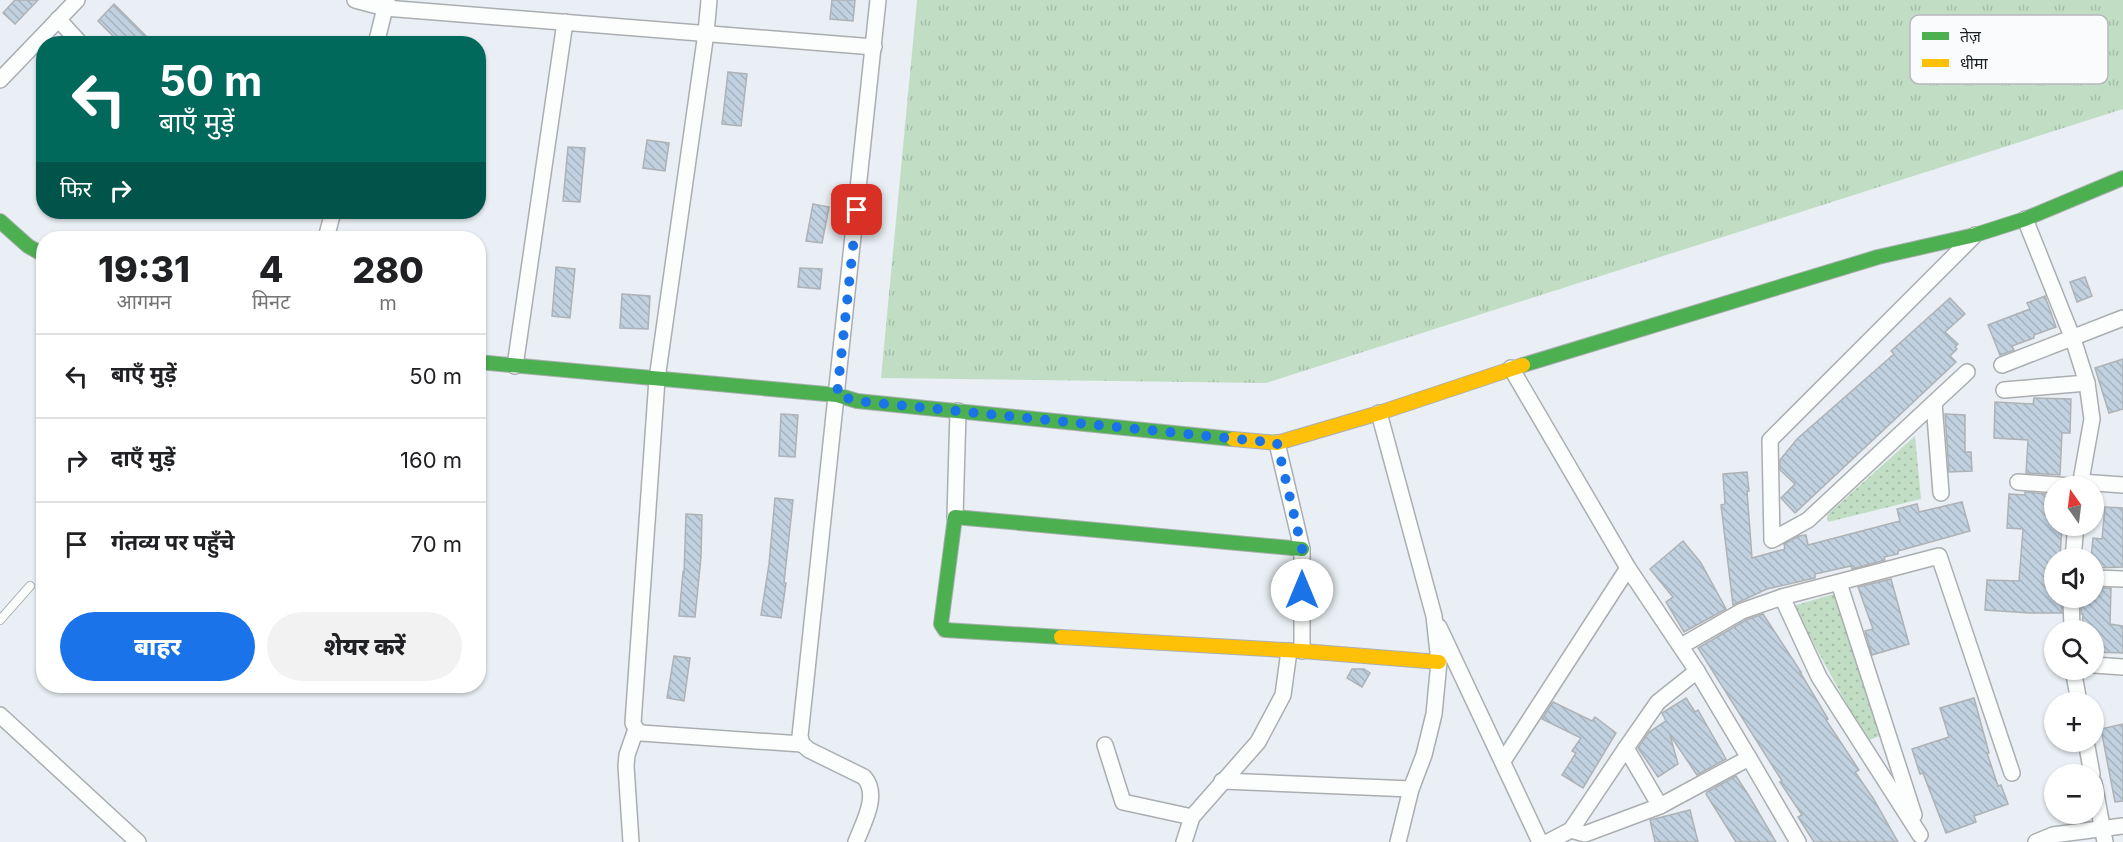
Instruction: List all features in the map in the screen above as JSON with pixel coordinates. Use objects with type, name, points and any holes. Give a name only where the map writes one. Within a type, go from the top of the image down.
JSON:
[{"type":"street","points":[[42,36],[77,0]]},
{"type":"street","points":[[355,0],[565,22],[874,47]]},
{"type":"street","points":[[709,0],[657,379],[633,723],[641,733],[802,744]]},
{"type":"street","points":[[856,842],[870,803],[869,783],[864,777],[809,750],[802,744],[800,736],[878,0]]},
{"type":"street","points":[[378,36],[386,4]]},
{"type":"street","points":[[58,19],[74,36]]},
{"type":"street","points":[[515,366],[565,22]]},
{"type":"street","points":[[0,80],[36,42]]},
{"type":"street","points":[[486,363],[837,395],[857,401],[1277,443],[1379,413],[1511,368],[1878,257],[1975,235],[2025,219],[2123,178]]},
{"type":"street","points":[[2025,219],[2073,339],[2087,383],[2092,419],[2079,476]]},
{"type":"street","points":[[0,220],[36,250]]},
{"type":"street","points":[[1967,372],[1808,520],[1772,540],[1770,440],[1975,235]]},
{"type":"street","points":[[2002,365],[2123,318]]},
{"type":"street","points":[[1511,368],[1628,568],[1681,646],[1749,758],[1792,840]]},
{"type":"street","points":[[2004,390],[2087,383]]},
{"type":"street","points":[[1934,403],[1941,493]]},
{"type":"street","points":[[958,411],[955,517],[941,624],[945,630],[1439,662]]},
{"type":"street","points":[[1379,413],[1434,616],[1439,662],[1434,714],[1424,754],[1411,789],[1399,841]]},
{"type":"street","points":[[1184,842],[1192,817],[1258,742],[1283,695],[1295,651],[1302,549],[1277,443]]},
{"type":"street","points":[[2018,482],[2044,483]]},
{"type":"street","points":[[2104,485],[2123,485]]},
{"type":"street","points":[[955,517],[1302,549]]},
{"type":"street","points":[[1681,646],[1742,611],[1782,597],[1939,556],[2012,773]]},
{"type":"street","points":[[1503,761],[1628,568]]},
{"type":"street","points":[[2104,578],[2123,579]]},
{"type":"street","points":[[1782,597],[1819,676],[1920,836],[1839,583]]},
{"type":"street","points":[[1434,616],[1540,842]]},
{"type":"street","points":[[2104,666],[2123,667]]},
{"type":"street","points":[[1548,842],[1571,830],[1658,702],[1696,671]]},
{"type":"street","points":[[0,715],[138,842]]},
{"type":"street","points":[[631,842],[626,766],[627,755],[636,729]]},
{"type":"street","points":[[1105,745],[1123,802],[1192,817]]},
{"type":"street","points":[[1626,748],[1660,806]]},
{"type":"street","points":[[1571,830],[1585,834],[1660,806],[1749,758]]},
{"type":"street","points":[[1222,782],[1411,789]]},
{"type":"street","points":[[2036,842],[2053,835],[2104,836],[2123,826]]},
{"type":"lane","points":[[0,620],[30,586]]},
{"type":"green space","points":[[917,0],[2123,0],[2123,109],[1266,383],[881,378]]},
{"type":"green space","points":[[1915,436],[1921,499],[1828,522],[1827,515]]},
{"type":"green space","points":[[1834,594],[1882,735],[1867,741],[1793,606]]},
{"type":"building","points":[[15,0],[38,0],[15,24],[3,13]]},
{"type":"building","points":[[832,0],[855,0],[853,21],[830,19]]},
{"type":"building","points":[[114,4],[146,36],[113,36],[98,21]]},
{"type":"building","points":[[728,72],[747,74],[741,126],[722,124]]},
{"type":"building","points":[[647,140],[669,143],[665,171],[643,168]]},
{"type":"building","points":[[568,147],[585,148],[580,202],[563,201]]},
{"type":"building","points":[[813,204],[829,207],[822,243],[806,241]]},
{"type":"building","points":[[556,267],[575,269],[570,318],[552,316]]},
{"type":"building","points":[[800,268],[822,269],[820,289],[798,287]]},
{"type":"building","points":[[2085,277],[2092,296],[2077,302],[2070,282]]},
{"type":"building","points":[[622,294],[650,296],[648,329],[620,328]]},
{"type":"building","points":[[2045,296],[2056,327],[2012,346],[2014,350],[2000,355],[1988,325],[2030,309],[2027,303]]},
{"type":"building","points":[[1950,298],[1965,314],[1945,332],[1958,344],[1955,347],[1957,349],[1950,356],[1956,362],[1795,513],[1781,498],[1795,484],[1780,470],[1780,460],[1797,439],[1894,354],[1891,351]]},
{"type":"building","points":[[2123,359],[2123,409],[2109,413],[2095,368]]},
{"type":"building","points":[[2034,398],[2071,399],[2070,433],[2062,433],[2060,475],[2026,473],[2028,440],[1994,438],[1995,402],[2033,404]]},
{"type":"building","points":[[781,414],[798,415],[795,457],[779,456]]},
{"type":"building","points":[[1945,414],[1965,415],[1965,452],[1971,452],[1972,471],[1949,472]]},
{"type":"building","points":[[1747,472],[1752,558],[1785,549],[1784,544],[1799,536],[1806,535],[1808,545],[1900,521],[1897,509],[1917,504],[1919,512],[1962,502],[1970,531],[1898,551],[1898,554],[1884,557],[1885,560],[1852,569],[1851,566],[1815,574],[1815,578],[1767,589],[1733,605],[1721,505],[1725,504],[1723,474]]},
{"type":"building","points":[[2025,492],[2044,494],[2044,536],[2061,536],[2061,548],[2044,548],[2044,608],[2062,608],[2062,613],[1985,610],[1987,580],[2019,581],[2023,529],[2007,528],[2009,494],[2025,495]]},
{"type":"building","points":[[775,498],[793,500],[781,618],[761,615],[769,564]]},
{"type":"building","points":[[2105,507],[2123,508],[2123,567],[2104,568],[2104,548],[2092,548],[2093,538],[2102,539],[2104,536]]},
{"type":"building","points":[[686,514],[702,515],[701,557],[695,617],[679,616],[684,573]]},
{"type":"building","points":[[1683,541],[1701,563],[1726,609],[1684,632],[1666,602],[1673,597],[1650,569]]},
{"type":"building","points":[[1891,579],[1909,644],[1872,655],[1865,631],[1873,629],[1858,587]]},
{"type":"building","points":[[2104,588],[2111,588],[2110,624],[2123,626],[2123,653],[2104,652],[2104,620],[2083,620],[2083,614],[2081,614],[2081,608],[2104,608]]},
{"type":"building","points":[[1763,614],[1801,672],[1828,719],[1826,720],[1859,770],[1855,772],[1898,842],[1814,842],[1798,817],[1802,815],[1780,782],[1782,781],[1698,648],[1746,620]]},
{"type":"building","points":[[674,656],[690,658],[684,701],[667,698]]},
{"type":"building","points":[[1352,669],[1364,669],[1370,673],[1362,687],[1347,678]]},
{"type":"building","points":[[1686,698],[1695,712],[1698,710],[1726,759],[1697,775],[1670,735],[1678,764],[1658,777],[1638,748],[1649,732],[1666,721],[1662,713]]},
{"type":"building","points":[[1974,698],[1989,753],[1987,753],[1998,786],[2001,785],[2008,804],[1974,816],[1976,822],[1946,833],[1923,773],[1920,774],[1912,749],[1949,737],[1940,708]]},
{"type":"building","points":[[1553,702],[1592,721],[1595,717],[1616,733],[1583,788],[1562,775],[1576,753],[1572,751],[1581,738],[1542,719]]},
{"type":"building","points":[[2123,724],[2123,801],[2115,802],[2104,745],[2104,728]]},
{"type":"building","points":[[1736,776],[1776,842],[1736,842],[1706,794]]},
{"type":"building","points":[[1690,810],[1698,842],[1655,842],[1650,820]]},
{"type":"traffic: fast","points":[[1523,365],[1878,257],[1975,235],[2025,219],[2123,178]]},
{"type":"traffic: fast","points":[[0,221],[36,250]]},
{"type":"traffic: fast","points":[[486,363],[837,395],[857,401],[1233,439]]},
{"type":"traffic: fast","points":[[1061,637],[945,630],[941,624],[955,517],[1302,549]]},
{"type":"traffic: slow","points":[[1233,439],[1277,443],[1379,413],[1523,365]]},
{"type":"traffic: slow","points":[[1061,637],[1302,651],[1439,662]]},
{"type":"route","points":[[857,210],[837,395],[857,401],[1277,443],[1302,549],[1302,590]]}]
